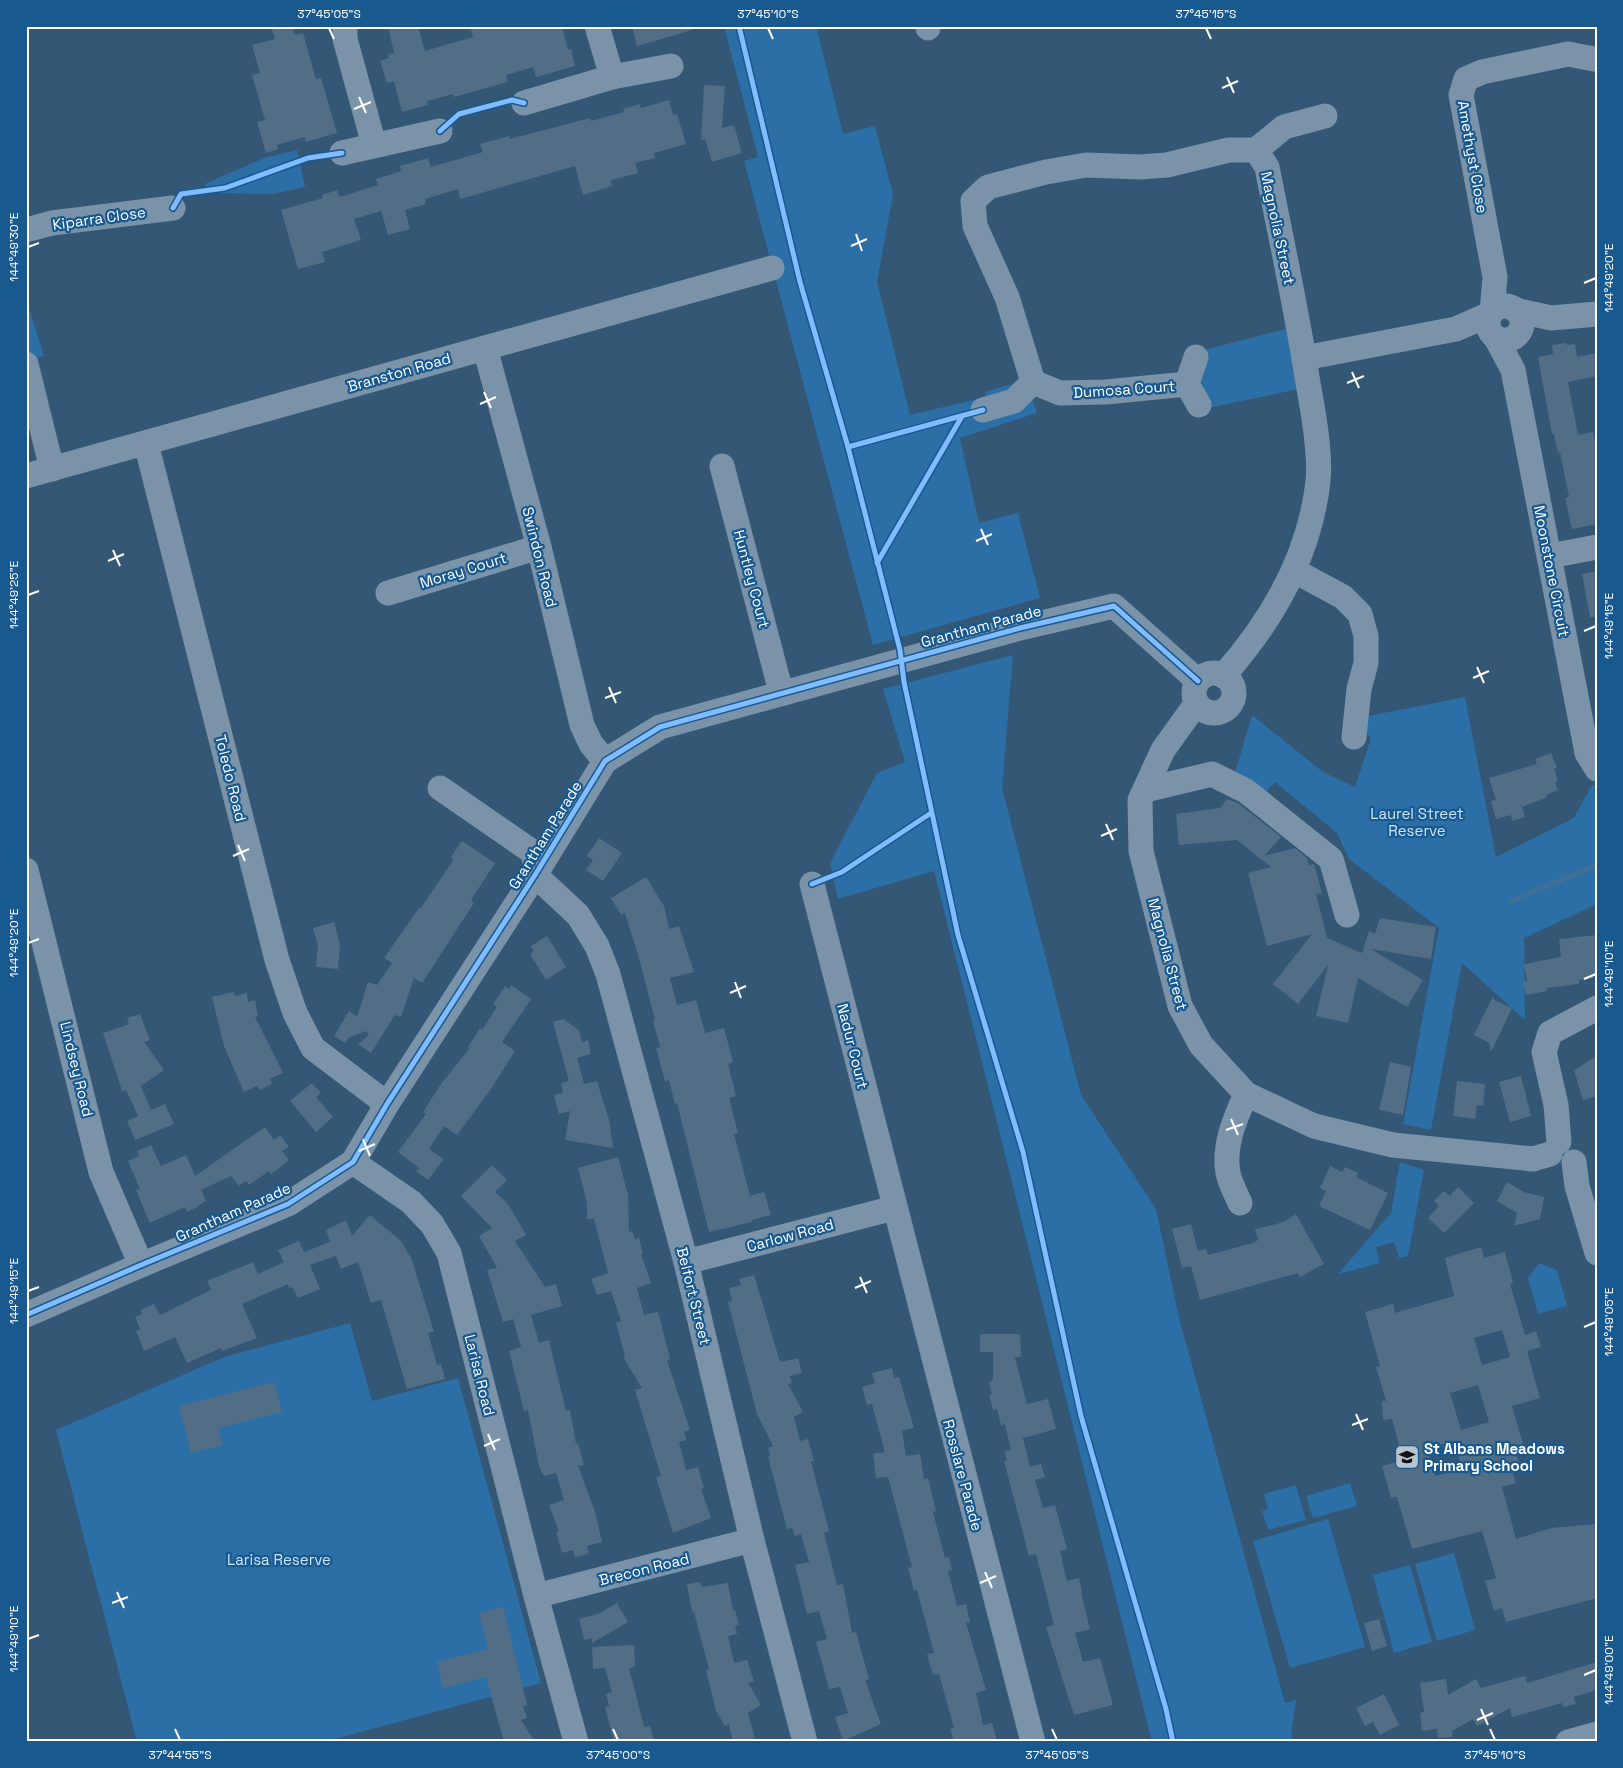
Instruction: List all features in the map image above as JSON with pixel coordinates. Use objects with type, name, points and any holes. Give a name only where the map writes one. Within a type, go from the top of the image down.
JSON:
[{"type":"street","points":[[345,26],[345,39],[374,145]]},
{"type":"street","points":[[597,26],[612,77]]},
{"type":"street","name":"Amethyst Close","points":[[1504,323],[1461,95],[1466,79],[1482,72],[1568,54],[1596,60]]},
{"type":"street","points":[[524,103],[612,77],[671,66]]},
{"type":"street","points":[[983,410],[1014,401],[1032,382],[1007,297],[975,226],[973,201],[988,187],[1078,166],[1140,168],[1168,165],[1230,150],[1256,150],[1284,127],[1325,116]]},
{"type":"street","points":[[342,153],[440,131]]},
{"type":"street","name":"Magnolia Street","points":[[1223,676],[1276,606],[1294,571],[1308,529],[1318,480],[1314,416],[1304,358],[1267,167],[1256,150]]},
{"type":"street","name":"Kiparra Close","points":[[26,230],[52,223],[173,208]]},
{"type":"street","name":"Branston Road","points":[[26,476],[772,268]]},
{"type":"street","points":[[1304,358],[1456,329],[1597,314]]},
{"type":"street","name":"Moonstone Circuit","points":[[1504,323],[1587,753],[1597,769]]},
{"type":"street","name":"Swindon Road","points":[[485,348],[538,547],[582,725],[591,744],[605,761]]},
{"type":"street","name":"Dumosa Court","points":[[1196,357],[1187,384],[1199,405]]},
{"type":"street","points":[[26,364],[52,469]]},
{"type":"street","name":"Dumosa Court","points":[[1032,382],[1060,393],[1106,392],[1187,384]]},
{"type":"street","name":"Toledo Road","points":[[146,443],[277,960],[295,1013],[313,1048],[387,1104]]},
{"type":"street","name":"Huntley Court","points":[[722,466],[781,692]]},
{"type":"street","name":"Moray Court","points":[[388,593],[538,547]]},
{"type":"street","points":[[1550,556],[1597,547]]},
{"type":"street","points":[[1294,571],[1343,597],[1360,614],[1366,636],[1366,663],[1359,689],[1354,737]]},
{"type":"street","name":"Grantham Parade","points":[[26,1315],[141,1264],[288,1204],[353,1162],[387,1104],[535,875],[605,761],[660,727],[781,692],[1020,628],[1114,606],[1197,693]]},
{"type":"street","points":[[1209,674],[1223,676],[1233,686],[1234,693],[1230,706],[1217,714],[1204,711],[1197,693],[1209,674]]},
{"type":"street","name":"Magnolia Street","points":[[1197,693],[1163,750],[1140,800],[1141,851],[1180,1006],[1201,1045],[1246,1094],[1314,1126],[1393,1145],[1564,1162]]},
{"type":"street","points":[[1145,790],[1212,774],[1246,791],[1331,859],[1347,915]]},
{"type":"street","points":[[440,788],[534,853],[535,875]]},
{"type":"street","name":"Lindsey Road","points":[[26,870],[102,1172],[141,1264]]},
{"type":"street","name":"Belfort Street","points":[[535,875],[578,915],[597,946],[608,974],[686,1262],[752,1540],[805,1742]]},
{"type":"street","name":"Nadur Court","points":[[812,884],[894,1208]]},
{"type":"street","points":[[1597,1008],[1550,1033],[1544,1052],[1556,1105],[1564,1162],[1597,1253]]},
{"type":"street","points":[[1240,1203],[1228,1174],[1228,1146],[1232,1124],[1246,1094]]},
{"type":"street","name":"Larisa Road","points":[[353,1162],[411,1202],[432,1224],[449,1253],[536,1596],[576,1742]]},
{"type":"street","name":"Carlow Road","points":[[686,1262],[894,1208]]},
{"type":"street","name":"Rosslare Parade","points":[[894,1208],[1033,1742]]},
{"type":"street","name":"Brecon Road","points":[[536,1596],[752,1540]]},
{"type":"street","points":[[1568,1742],[1597,1734]]},
{"type":"green space","points":[[724,26],[816,26],[843,134],[875,126],[893,194],[877,282],[910,415],[986,397],[985,392],[1026,380],[1037,413],[960,438],[979,523],[1018,513],[1040,598],[873,645],[744,161],[758,157]]},
{"type":"green space","points":[[297,150],[305,187],[274,194],[211,193],[205,184],[264,158]]},
{"type":"green space","points":[[26,298],[44,356],[26,361]]},
{"type":"green space","points":[[1286,329],[1299,389],[1203,409],[1200,351]]},
{"type":"green space","points":[[1013,655],[1002,788],[1081,1095],[1156,1209],[1179,1318],[1285,1703],[1296,1700],[1291,1734],[1293,1742],[1152,1742],[934,871],[838,899],[830,863],[877,773],[905,762],[883,689]]},
{"type":"green space","name":"Laurel Street Reserve","points":[[1465,697],[1496,857],[1574,818],[1592,785],[1597,785],[1597,904],[1524,938],[1525,1020],[1462,963],[1431,1130],[1403,1124],[1439,928],[1349,859],[1337,833],[1275,782],[1263,795],[1235,773],[1252,715],[1323,772],[1355,787],[1371,738],[1367,734],[1368,716]]},
{"type":"green space","points":[[1400,1162],[1424,1170],[1408,1256],[1399,1258],[1394,1242],[1376,1247],[1380,1263],[1338,1274],[1391,1213]]},
{"type":"green space","points":[[1539,1263],[1557,1270],[1567,1306],[1538,1314],[1528,1278]]},
{"type":"green space","name":"Larisa Reserve","points":[[350,1323],[372,1401],[458,1378],[541,1683],[324,1742],[137,1742],[56,1430],[224,1357]]},
{"type":"green space","points":[[1350,1483],[1357,1506],[1313,1518],[1306,1496]]},
{"type":"green space","points":[[1296,1485],[1306,1520],[1268,1530],[1262,1511],[1268,1509],[1264,1494]]},
{"type":"green space","points":[[1328,1519],[1365,1647],[1290,1668],[1253,1541]]},
{"type":"green space","points":[[1454,1553],[1475,1630],[1437,1641],[1415,1564]]},
{"type":"green space","points":[[1410,1565],[1432,1642],[1394,1653],[1373,1575]]},
{"type":"building","points":[[271,26],[292,26],[295,35],[303,33],[316,79],[321,78],[337,133],[306,142],[304,137],[277,145],[278,149],[266,153],[257,122],[265,120],[252,75],[260,73],[252,45],[275,39]]},
{"type":"building","points":[[388,26],[418,26],[425,51],[473,37],[471,29],[481,26],[562,26],[568,50],[571,49],[575,66],[536,77],[533,67],[506,75],[508,82],[454,97],[453,94],[427,101],[428,105],[402,112],[394,81],[387,83],[380,61],[389,58],[388,54],[394,53]]},
{"type":"building","points":[[632,26],[691,26],[692,30],[637,46]]},
{"type":"building","points":[[704,85],[725,86],[722,128],[734,125],[742,153],[712,162],[705,139],[701,140]]},
{"type":"building","points":[[669,100],[673,115],[677,114],[686,144],[654,153],[655,158],[635,163],[638,173],[611,180],[612,186],[583,195],[575,166],[460,199],[458,189],[425,199],[426,204],[405,210],[410,229],[388,235],[381,211],[354,219],[361,240],[322,252],[325,262],[298,269],[281,210],[323,198],[322,195],[337,190],[340,197],[378,185],[376,179],[401,171],[400,166],[428,158],[431,167],[483,152],[480,144],[509,136],[510,139],[590,118],[591,121],[624,112],[623,109],[640,104],[641,108]]},
{"type":"building","points":[[1566,343],[1567,345],[1575,344],[1577,357],[1597,353],[1597,376],[1568,382],[1578,435],[1593,432],[1597,451],[1597,524],[1572,529],[1565,498],[1569,497],[1560,452],[1558,453],[1554,434],[1552,434],[1538,357],[1553,354],[1552,345]]},
{"type":"building","points":[[1597,571],[1597,617],[1590,617],[1582,574]]},
{"type":"building","points":[[1551,753],[1557,768],[1554,769],[1558,781],[1555,782],[1558,790],[1546,795],[1547,797],[1522,807],[1525,817],[1512,821],[1511,815],[1496,819],[1491,801],[1496,800],[1489,778],[1537,764],[1535,759]]},
{"type":"building","points":[[1227,799],[1238,803],[1281,837],[1264,856],[1295,848],[1307,858],[1309,865],[1314,864],[1322,893],[1316,894],[1327,938],[1362,953],[1369,931],[1375,934],[1380,918],[1436,927],[1431,959],[1371,949],[1423,980],[1407,1007],[1358,978],[1348,1023],[1316,1016],[1328,965],[1298,1004],[1273,984],[1312,934],[1267,946],[1248,873],[1271,867],[1237,840],[1179,845],[1176,814],[1220,808]]},
{"type":"building","points":[[599,838],[622,853],[603,881],[586,870],[593,860],[587,856]]},
{"type":"building","points":[[462,841],[495,863],[471,900],[474,903],[422,983],[414,978],[401,1017],[395,1015],[371,1053],[358,1044],[369,1035],[366,1031],[348,1038],[345,1043],[334,1036],[349,1011],[357,1017],[368,982],[377,985],[392,963],[384,958],[454,859],[451,857]]},
{"type":"building","points":[[646,877],[664,906],[669,929],[679,926],[694,972],[670,978],[677,1005],[696,1000],[705,1033],[724,1028],[733,1062],[728,1064],[736,1096],[729,1098],[738,1133],[734,1134],[750,1196],[764,1192],[771,1215],[752,1220],[752,1222],[709,1232],[677,1103],[675,1104],[669,1080],[665,1081],[656,1048],[660,1047],[653,1021],[655,1020],[639,958],[625,913],[621,915],[611,898]]},
{"type":"building","points":[[334,922],[340,944],[338,969],[316,967],[318,945],[313,928]]},
{"type":"building","points":[[1597,935],[1597,974],[1593,974],[1593,978],[1579,980],[1579,984],[1546,988],[1547,991],[1526,995],[1523,982],[1527,981],[1524,964],[1561,957],[1559,939]]},
{"type":"building","points":[[547,936],[566,967],[546,980],[530,954],[534,951],[531,946]]},
{"type":"building","points":[[511,985],[531,999],[502,1042],[515,1051],[491,1089],[457,1135],[444,1126],[429,1149],[444,1159],[428,1180],[416,1171],[419,1168],[398,1152],[426,1114],[423,1112],[441,1084],[470,1048],[468,1047],[480,1028],[482,1030],[497,1007],[493,1004],[505,986],[509,989]]},
{"type":"building","points":[[234,992],[235,996],[247,993],[248,1002],[255,1000],[258,1016],[255,1017],[283,1073],[270,1079],[272,1084],[260,1090],[257,1086],[244,1092],[224,1046],[212,997]]},
{"type":"building","points":[[1493,996],[1494,1000],[1512,1008],[1491,1052],[1489,1043],[1474,1035]]},
{"type":"building","points":[[140,1014],[150,1040],[144,1042],[164,1070],[141,1086],[151,1110],[165,1104],[174,1124],[135,1140],[127,1121],[138,1116],[126,1090],[122,1091],[103,1033],[129,1024],[127,1018]]},
{"type":"building","points":[[563,1019],[579,1030],[582,1042],[588,1040],[591,1054],[577,1058],[584,1084],[597,1081],[609,1120],[613,1148],[565,1140],[570,1111],[559,1114],[554,1095],[563,1093],[561,1083],[569,1081],[553,1022]]},
{"type":"building","points":[[1597,1056],[1597,1096],[1583,1100],[1574,1070]]},
{"type":"building","points":[[1390,1062],[1411,1067],[1403,1115],[1379,1110]]},
{"type":"building","points":[[1521,1076],[1531,1116],[1510,1122],[1499,1082]]},
{"type":"building","points":[[1457,1081],[1485,1084],[1483,1106],[1477,1105],[1475,1119],[1453,1116]]},
{"type":"building","points":[[312,1083],[321,1093],[316,1097],[333,1117],[316,1132],[290,1101]]},
{"type":"building","points":[[265,1127],[274,1140],[280,1135],[289,1147],[282,1151],[289,1160],[271,1174],[269,1171],[249,1185],[246,1181],[239,1186],[231,1176],[201,1190],[206,1201],[199,1206],[187,1212],[185,1207],[150,1223],[136,1190],[140,1189],[128,1161],[139,1156],[137,1151],[151,1145],[161,1166],[186,1155],[195,1176]]},
{"type":"building","points":[[618,1157],[628,1195],[629,1232],[632,1231],[635,1239],[639,1238],[643,1253],[641,1254],[651,1283],[637,1288],[644,1315],[658,1312],[670,1359],[667,1360],[690,1430],[684,1432],[686,1440],[679,1442],[686,1470],[698,1467],[704,1488],[701,1489],[711,1518],[673,1533],[656,1477],[661,1476],[635,1390],[642,1388],[623,1357],[625,1356],[616,1323],[621,1321],[611,1291],[597,1295],[591,1279],[608,1273],[594,1219],[587,1219],[587,1203],[578,1168]]},
{"type":"building","points":[[492,1165],[507,1180],[495,1192],[508,1204],[526,1235],[515,1241],[545,1287],[556,1284],[562,1306],[531,1315],[539,1343],[549,1340],[566,1411],[570,1410],[576,1444],[578,1443],[584,1465],[578,1466],[595,1512],[602,1542],[587,1546],[589,1554],[575,1557],[573,1550],[562,1553],[556,1532],[559,1531],[549,1505],[564,1500],[556,1473],[544,1476],[539,1467],[528,1410],[524,1411],[509,1351],[521,1347],[513,1319],[503,1322],[487,1270],[497,1268],[479,1236],[492,1228],[461,1196]]},
{"type":"building","points":[[1330,1166],[1342,1172],[1345,1167],[1358,1173],[1356,1177],[1388,1193],[1370,1230],[1319,1206],[1326,1191],[1320,1188]]},
{"type":"building","points":[[1507,1182],[1524,1192],[1544,1197],[1540,1219],[1514,1226],[1517,1213],[1497,1201]]},
{"type":"building","points":[[1458,1187],[1474,1203],[1444,1233],[1428,1218],[1439,1206],[1434,1201],[1444,1191],[1450,1196]]},
{"type":"building","points":[[1296,1214],[1324,1264],[1300,1277],[1298,1273],[1200,1300],[1191,1266],[1182,1268],[1172,1229],[1191,1224],[1198,1251],[1206,1249],[1208,1255],[1253,1243],[1258,1240],[1255,1229],[1284,1222]]},
{"type":"building","points":[[370,1215],[401,1241],[412,1260],[434,1332],[428,1333],[437,1365],[441,1364],[445,1379],[407,1389],[381,1300],[371,1303],[358,1262],[341,1269],[336,1256],[310,1265],[320,1289],[298,1298],[292,1287],[289,1288],[288,1284],[242,1304],[257,1338],[222,1351],[221,1348],[187,1363],[175,1337],[144,1351],[136,1331],[140,1329],[135,1317],[142,1314],[140,1310],[154,1304],[160,1315],[211,1290],[207,1281],[253,1262],[258,1274],[284,1262],[278,1250],[299,1241],[304,1252],[330,1242],[326,1230],[346,1220],[352,1236]]},
{"type":"building","points":[[1481,1247],[1484,1258],[1505,1252],[1513,1283],[1510,1284],[1525,1335],[1536,1331],[1541,1347],[1527,1351],[1540,1398],[1512,1406],[1525,1451],[1516,1454],[1519,1462],[1510,1465],[1516,1483],[1502,1487],[1516,1539],[1551,1528],[1597,1524],[1597,1598],[1506,1622],[1502,1608],[1494,1611],[1485,1581],[1496,1578],[1482,1531],[1412,1549],[1397,1497],[1391,1498],[1382,1466],[1403,1460],[1392,1419],[1383,1420],[1382,1401],[1386,1401],[1376,1367],[1380,1366],[1365,1312],[1393,1304],[1395,1313],[1454,1296],[1445,1258]],"holes":[[[1502,1330],[1510,1357],[1482,1365],[1474,1338]],[[1478,1385],[1489,1422],[1461,1430],[1450,1393]],[[1454,1441],[1462,1469],[1435,1476],[1427,1449]]]},
{"type":"building","points":[[754,1275],[780,1362],[798,1358],[802,1373],[790,1376],[792,1383],[788,1384],[803,1412],[794,1417],[800,1441],[808,1439],[814,1461],[811,1461],[829,1531],[824,1533],[837,1585],[843,1584],[852,1633],[856,1632],[869,1679],[865,1680],[881,1724],[843,1741],[835,1717],[848,1713],[840,1687],[829,1689],[816,1642],[827,1639],[819,1611],[807,1614],[795,1565],[809,1562],[801,1534],[795,1536],[792,1528],[787,1529],[768,1457],[770,1456],[768,1448],[773,1446],[757,1414],[728,1302],[732,1301],[729,1288],[741,1285],[739,1279]]},
{"type":"building","points":[[980,1334],[1020,1334],[1021,1357],[1015,1357],[1027,1404],[1048,1399],[1056,1429],[1023,1438],[1030,1467],[1041,1464],[1045,1477],[1035,1480],[1043,1508],[1055,1505],[1067,1549],[1060,1551],[1067,1581],[1079,1578],[1090,1629],[1075,1633],[1083,1662],[1100,1658],[1113,1705],[1074,1715],[1046,1627],[1054,1625],[1036,1554],[1029,1556],[1004,1461],[1007,1460],[1004,1451],[1011,1450],[1005,1424],[1001,1425],[997,1409],[993,1410],[989,1395],[992,1394],[989,1382],[993,1380],[993,1352],[980,1352]]},
{"type":"building","points":[[892,1368],[894,1378],[899,1377],[914,1428],[902,1431],[906,1456],[920,1454],[924,1479],[928,1478],[936,1511],[933,1512],[945,1558],[949,1557],[952,1570],[948,1571],[957,1606],[966,1604],[970,1622],[966,1623],[986,1690],[976,1693],[983,1725],[992,1723],[997,1742],[954,1742],[950,1729],[954,1728],[939,1674],[933,1675],[927,1654],[934,1653],[917,1590],[914,1591],[908,1568],[912,1567],[888,1477],[876,1478],[873,1454],[885,1452],[872,1404],[867,1405],[862,1387],[875,1383],[872,1373]]},
{"type":"building","points":[[274,1382],[282,1412],[218,1428],[223,1445],[191,1453],[179,1406]]},
{"type":"building","points":[[700,1582],[702,1587],[728,1583],[733,1611],[735,1610],[739,1625],[735,1626],[737,1634],[728,1636],[734,1663],[747,1660],[754,1681],[748,1683],[761,1705],[748,1713],[756,1742],[733,1742],[729,1724],[725,1726],[716,1711],[706,1670],[709,1669],[694,1612],[692,1612],[687,1584]]},
{"type":"building","points":[[617,1603],[628,1622],[592,1643],[592,1638],[584,1640],[579,1619],[598,1614]]},
{"type":"building","points":[[503,1607],[527,1705],[523,1706],[527,1718],[521,1720],[535,1742],[504,1742],[486,1677],[443,1688],[437,1662],[488,1649],[479,1613]]},
{"type":"building","points":[[1379,1619],[1387,1646],[1372,1651],[1364,1623]]},
{"type":"building","points":[[634,1645],[635,1667],[629,1668],[644,1727],[650,1726],[654,1742],[614,1742],[605,1707],[609,1706],[606,1694],[612,1692],[605,1668],[593,1669],[592,1647]]},
{"type":"building","points":[[1597,1662],[1597,1690],[1574,1697],[1576,1704],[1563,1707],[1562,1703],[1512,1717],[1510,1708],[1477,1726],[1473,1719],[1452,1731],[1453,1737],[1438,1738],[1437,1729],[1422,1731],[1420,1713],[1424,1712],[1420,1683],[1446,1679],[1448,1695],[1476,1679],[1481,1688],[1525,1676],[1527,1683]]},
{"type":"building","points":[[1384,1694],[1399,1725],[1380,1735],[1373,1722],[1365,1726],[1356,1708]]},
{"type":"waterway","points":[[1511,901],[1597,865]]},
{"type":"cycle path","points":[[739,26],[800,282],[848,447],[900,650],[904,682],[958,935],[1023,1152],[1081,1416],[1166,1709],[1173,1742]]},
{"type":"cycle path","points":[[440,131],[459,114],[512,100],[524,103]]},
{"type":"cycle path","points":[[173,208],[181,194],[225,188],[308,158],[342,153]]},
{"type":"cycle path","points":[[848,447],[983,410]]},
{"type":"cycle path","points":[[877,563],[961,418]]},
{"type":"cycle path","points":[[26,1315],[288,1204],[353,1162],[387,1104],[535,875],[605,761],[660,727],[1020,628],[1114,606],[1198,681]]},
{"type":"cycle path","points":[[812,884],[842,872],[931,813]]},
{"type":"place","name":"St Albans Meadows Primary School","points":[[1407,1457]]}]
